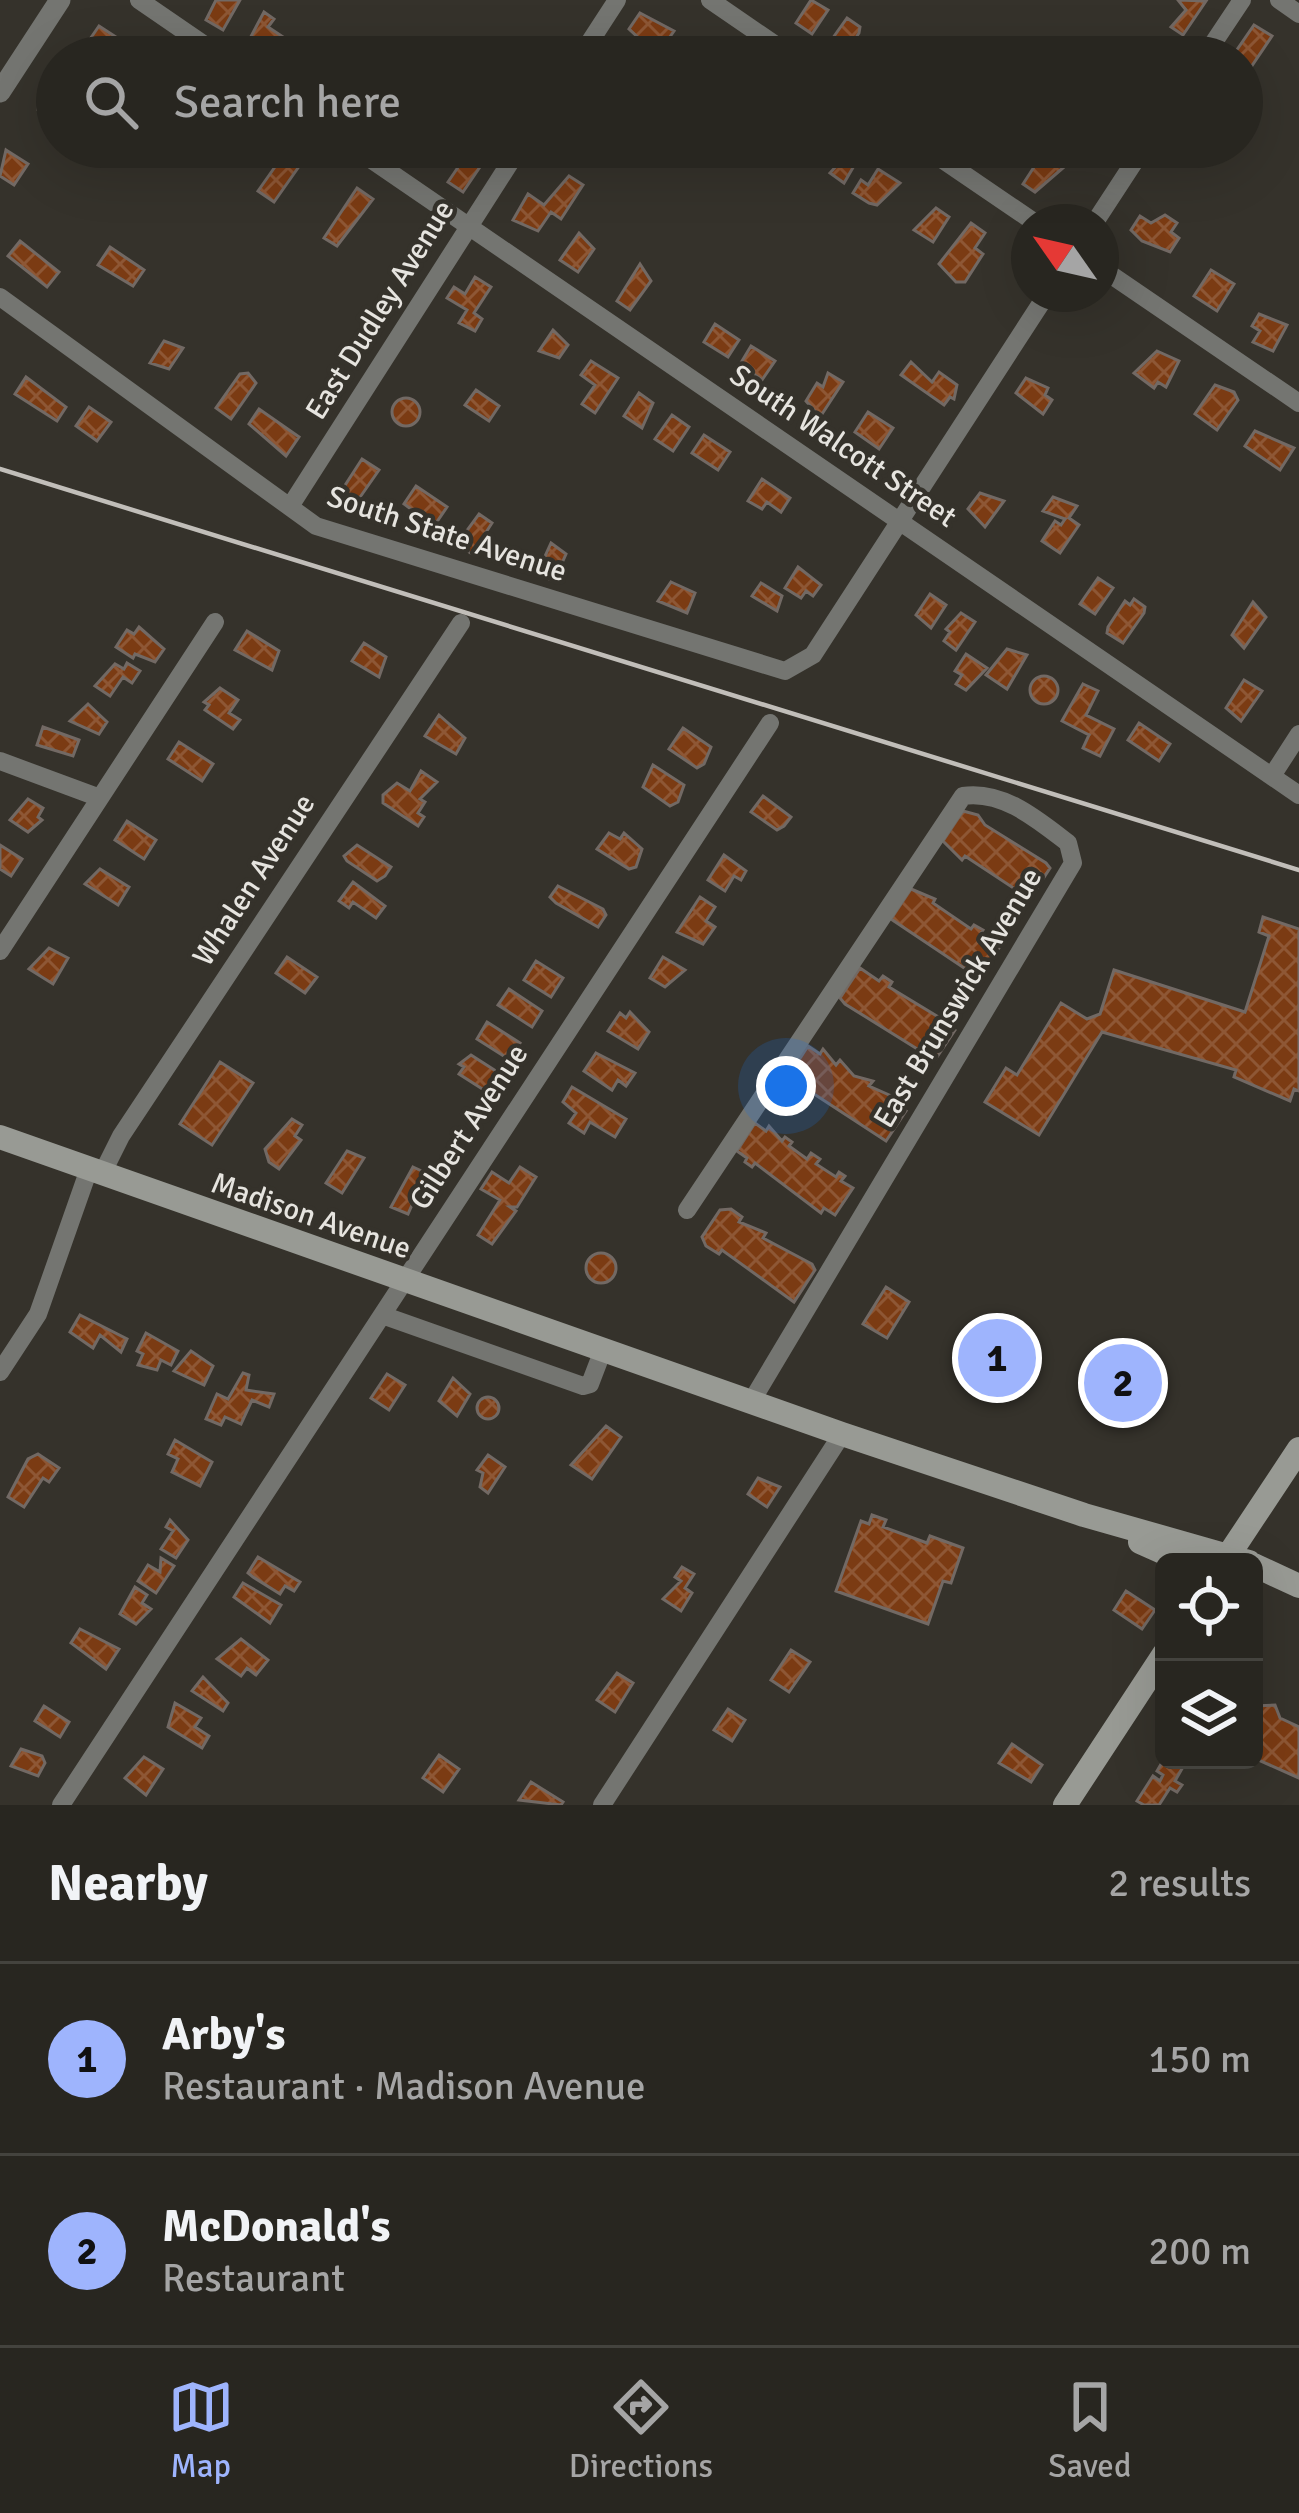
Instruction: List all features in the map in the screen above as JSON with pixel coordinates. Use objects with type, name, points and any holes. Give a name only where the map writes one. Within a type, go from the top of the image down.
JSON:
[{"type":"main road","name":"Madison Avenue","points":[[0,1138],[842,1434],[1084,1516],[1214,1553]]},
{"type":"main road","points":[[1243,1553],[1299,1449]]},
{"type":"main road","name":"Madison Avenue","points":[[1084,1516],[1165,1553]]},
{"type":"main road","name":"Madison Avenue","points":[[1263,1570],[1299,1586]]},
{"type":"main road","points":[[1263,1588],[1299,1597]]},
{"type":"main road","points":[[1065,1805],[1159,1661]]},
{"type":"street","points":[[37,36],[60,0]]},
{"type":"street","points":[[139,0],[191,36]]},
{"type":"street","points":[[594,36],[617,0]]},
{"type":"street","points":[[710,0],[762,36]]},
{"type":"street","points":[[1218,36],[1242,0]]},
{"type":"street","points":[[1279,0],[1299,14]]},
{"type":"street","points":[[0,92],[36,37]]},
{"type":"street","name":"South Walcott Street","points":[[384,168],[1299,795]]},
{"type":"street","name":"East Dudley Avenue","points":[[291,505],[506,168]]},
{"type":"street","points":[[956,168],[1011,206]]},
{"type":"street","points":[[1107,204],[1130,168]]},
{"type":"street","points":[[1119,280],[1299,404]]},
{"type":"street","name":"South State Avenue","points":[[0,297],[316,526],[774,670],[794,670],[813,655],[898,520]]},
{"type":"street","points":[[898,520],[1035,312]]},
{"type":"street","points":[[0,951],[215,622]]},
{"type":"street","name":"Whalen Avenue","points":[[0,1372],[38,1314],[96,1171],[460,623]]},
{"type":"street","name":"Gilbert Avenue","points":[[62,1805],[770,723]]},
{"type":"street","points":[[1272,776],[1299,734]]},
{"type":"street","points":[[0,761],[100,797]]},
{"type":"street","name":"East Brunswick Avenue","points":[[687,1210],[963,796],[979,794],[1008,803],[1068,843],[1072,863],[751,1402]]},
{"type":"street","points":[[382,1315],[583,1386],[590,1384],[603,1350]]},
{"type":"street","points":[[602,1805],[842,1434]]},
{"type":"building","points":[[216,0],[240,0],[223,30],[206,20]]},
{"type":"building","points":[[811,0],[828,10],[812,34],[796,23]]},
{"type":"building","points":[[1178,0],[1206,1],[1183,35],[1171,27],[1186,10]]},
{"type":"building","points":[[264,12],[274,19],[268,27],[282,36],[251,36]]},
{"type":"building","points":[[640,13],[674,31],[670,36],[637,36],[629,29]]},
{"type":"building","points":[[847,18],[860,27],[857,36],[834,36]]},
{"type":"building","points":[[1254,25],[1272,36],[1263,49],[1263,36],[1246,36]]},
{"type":"building","points":[[99,26],[114,36],[92,36]]},
{"type":"building","points":[[6,150],[28,164],[14,185],[0,176]]},
{"type":"building","points":[[274,168],[298,168],[274,202],[258,191]]},
{"type":"building","points":[[458,168],[479,168],[463,192],[448,182]]},
{"type":"building","points":[[835,168],[853,168],[844,183],[830,173]]},
{"type":"building","points":[[1033,168],[1063,168],[1035,192],[1023,184]]},
{"type":"building","points":[[878,169],[900,183],[877,205],[853,193],[861,180],[868,185]]},
{"type":"building","points":[[569,176],[583,185],[561,219],[551,212],[538,231],[513,220],[528,194],[544,205]]},
{"type":"building","points":[[357,188],[373,199],[337,246],[324,238]]},
{"type":"building","points":[[936,208],[949,217],[933,242],[914,230]]},
{"type":"building","points":[[1165,215],[1177,223],[1171,232],[1179,238],[1170,252],[1142,241],[1131,230],[1140,216],[1151,223]]},
{"type":"building","points":[[971,223],[985,233],[975,248],[983,254],[965,282],[956,282],[939,264]]},
{"type":"building","points":[[579,233],[594,249],[578,272],[560,260]]},
{"type":"building","points":[[20,241],[59,272],[47,287],[8,256]]},
{"type":"building","points":[[110,247],[144,270],[133,286],[98,265]]},
{"type":"building","points":[[640,264],[651,281],[630,310],[617,301]]},
{"type":"building","points":[[1211,270],[1234,284],[1217,311],[1194,296]]},
{"type":"building","points":[[475,277],[491,287],[474,313],[482,319],[475,331],[459,323],[467,310],[447,298],[454,287],[465,294]]},
{"type":"building","points":[[1259,314],[1287,325],[1273,351],[1253,342],[1260,331],[1252,326]]},
{"type":"building","points":[[715,324],[739,340],[728,357],[704,342]]},
{"type":"building","points":[[553,330],[568,345],[559,358],[539,351]]},
{"type":"building","points":[[164,341],[183,348],[169,369],[150,363]]},
{"type":"building","points":[[751,346],[775,361],[762,380],[755,375],[752,381],[736,371]]},
{"type":"building","points":[[1157,351],[1179,361],[1166,387],[1158,382],[1154,388],[1134,373]]},
{"type":"building","points":[[591,361],[618,378],[595,413],[582,404],[595,385],[581,375]]},
{"type":"building","points":[[911,362],[932,382],[939,372],[957,385],[954,399],[950,397],[944,405],[901,375]]},
{"type":"building","points":[[248,373],[256,383],[231,419],[216,408],[240,374]]},
{"type":"building","points":[[828,373],[843,382],[820,417],[806,401],[817,383],[823,387]]},
{"type":"building","points":[[26,377],[66,407],[57,421],[15,394]]},
{"type":"building","points":[[1026,378],[1048,388],[1045,395],[1052,400],[1043,414],[1016,393]]},
{"type":"building","points":[[1215,385],[1234,392],[1238,400],[1217,430],[1195,414]]},
{"type":"building","points":[[476,390],[499,406],[489,421],[465,405]]},
{"type":"building","points":[[639,393],[653,403],[642,428],[624,416]]},
{"type":"building","points":[[406,398],[416,402],[420,412],[416,422],[406,426],[396,422],[392,412],[396,402]]},
{"type":"building","points":[[89,407],[111,422],[97,441],[76,426]]},
{"type":"building","points":[[259,409],[299,437],[286,456],[249,424]]},
{"type":"building","points":[[868,412],[893,428],[879,449],[855,432]]},
{"type":"building","points":[[672,415],[689,427],[673,451],[655,439]]},
{"type":"building","points":[[1255,431],[1294,448],[1280,470],[1245,446]]},
{"type":"building","points":[[704,435],[730,452],[718,470],[692,453]]},
{"type":"building","points":[[362,459],[379,470],[358,500],[351,502],[342,490]]},
{"type":"building","points":[[762,479],[790,498],[781,512],[767,502],[762,509],[748,501]]},
{"type":"building","points":[[416,486],[447,507],[434,526],[404,504]]},
{"type":"building","points":[[980,493],[1004,501],[985,527],[968,509]]},
{"type":"building","points":[[1053,497],[1077,506],[1069,518],[1079,525],[1060,553],[1042,541],[1055,521],[1061,525],[1065,519],[1043,511]]},
{"type":"building","points":[[479,514],[492,523],[472,554],[457,544]]},
{"type":"building","points":[[551,543],[566,554],[554,581],[537,574]]},
{"type":"building","points":[[798,567],[821,585],[813,596],[806,591],[801,598],[785,588]]},
{"type":"building","points":[[1098,578],[1113,588],[1095,614],[1080,604]]},
{"type":"building","points":[[671,582],[695,593],[687,613],[658,601]]},
{"type":"building","points":[[761,583],[782,596],[777,611],[752,596]]},
{"type":"building","points":[[930,594],[946,605],[931,628],[916,615]]},
{"type":"building","points":[[1134,599],[1145,607],[1144,613],[1123,643],[1107,633],[1108,627],[1125,601],[1130,605]]},
{"type":"building","points":[[1253,602],[1266,617],[1244,648],[1232,635]]},
{"type":"building","points":[[961,613],[975,622],[956,650],[944,641],[950,632],[946,629]]},
{"type":"building","points":[[139,627],[164,649],[155,662],[135,654],[133,658],[116,647],[127,630],[134,634]]},
{"type":"building","points":[[247,631],[279,651],[272,670],[235,650]]},
{"type":"building","points":[[364,643],[386,657],[379,677],[352,661]]},
{"type":"building","points":[[1007,649],[1027,655],[1007,689],[986,675]]},
{"type":"building","points":[[966,654],[987,668],[966,690],[956,684],[962,675],[955,671]]},
{"type":"building","points":[[127,663],[140,671],[132,683],[123,677],[110,696],[95,686],[115,664],[124,669]]},
{"type":"building","points":[[1044,676],[1054,680],[1058,690],[1054,700],[1044,704],[1034,700],[1030,690],[1034,680]]},
{"type":"building","points":[[1244,680],[1262,691],[1241,721],[1226,708]]},
{"type":"building","points":[[1083,684],[1098,691],[1086,715],[1114,729],[1100,756],[1083,748],[1089,735],[1062,721]]},
{"type":"building","points":[[220,688],[238,700],[229,713],[240,720],[233,729],[205,710],[209,705],[204,702]]},
{"type":"building","points":[[88,704],[107,722],[99,734],[70,721]]},
{"type":"building","points":[[439,715],[465,738],[456,754],[425,736]]},
{"type":"building","points":[[1139,723],[1170,744],[1159,761],[1128,740]]},
{"type":"building","points":[[43,727],[79,740],[73,756],[37,745]]},
{"type":"building","points":[[683,728],[711,747],[704,764],[697,768],[669,749]]},
{"type":"building","points":[[179,742],[213,764],[202,781],[168,759]]},
{"type":"building","points":[[653,765],[684,785],[678,802],[670,806],[643,787]]},
{"type":"building","points":[[421,771],[437,782],[420,799],[425,802],[418,813],[424,817],[418,826],[383,803],[383,795],[397,783],[410,791]]},
{"type":"building","points":[[763,796],[791,817],[777,830],[751,812]]},
{"type":"building","points":[[28,799],[43,808],[38,817],[42,820],[28,832],[10,820]]},
{"type":"building","points":[[963,811],[978,815],[985,825],[1050,868],[1030,899],[965,856],[962,860],[943,841]]},
{"type":"building","points":[[127,821],[156,840],[144,859],[115,840]]},
{"type":"building","points":[[609,833],[620,839],[624,833],[642,849],[636,867],[629,869],[597,849]]},
{"type":"building","points":[[0,845],[22,859],[11,876],[0,869]]},
{"type":"building","points":[[357,845],[391,867],[385,876],[377,881],[347,861],[344,856]]},
{"type":"building","points":[[724,855],[746,871],[741,880],[734,876],[725,891],[708,880]]},
{"type":"building","points":[[100,869],[129,887],[118,905],[85,884]]},
{"type":"building","points":[[353,882],[385,906],[376,918],[353,902],[349,908],[339,901]]},
{"type":"building","points":[[558,886],[603,909],[606,915],[598,927],[550,897]]},
{"type":"building","points":[[911,889],[935,899],[933,903],[971,929],[974,925],[983,930],[980,935],[999,948],[979,978],[891,919]]},
{"type":"building","points":[[700,897],[715,907],[706,921],[715,927],[703,944],[677,932]]},
{"type":"building","points":[[1263,917],[1299,929],[1299,1091],[1294,1089],[1290,1101],[1234,1077],[1236,1070],[1102,1032],[1039,1135],[985,1102],[1006,1068],[1017,1075],[1061,1003],[1087,1019],[1100,1014],[1114,970],[1245,1012],[1269,936],[1259,932]]},
{"type":"building","points":[[49,948],[68,958],[53,984],[29,969]]},
{"type":"building","points":[[287,957],[317,977],[305,993],[276,973]]},
{"type":"building","points":[[663,957],[685,970],[665,987],[650,978]]},
{"type":"building","points":[[536,961],[563,978],[551,997],[524,980]]},
{"type":"building","points":[[860,968],[879,981],[883,976],[892,982],[889,987],[955,1030],[935,1060],[840,998]]},
{"type":"building","points":[[509,989],[542,1011],[532,1027],[498,1005]]},
{"type":"building","points":[[630,1012],[649,1032],[638,1049],[608,1031],[620,1013],[626,1018]]},
{"type":"building","points":[[487,1022],[520,1043],[510,1060],[477,1039]]},
{"type":"building","points":[[808,1046],[820,1054],[823,1049],[836,1065],[840,1060],[854,1076],[873,1081],[869,1086],[898,1099],[895,1104],[906,1111],[886,1141],[788,1077]]},
{"type":"building","points":[[596,1053],[635,1073],[626,1086],[618,1080],[612,1090],[584,1071]]},
{"type":"building","points":[[471,1055],[499,1073],[487,1092],[459,1074],[464,1067],[459,1064]]},
{"type":"building","points":[[220,1062],[253,1083],[212,1145],[180,1124]]},
{"type":"building","points":[[572,1087],[626,1119],[615,1137],[590,1122],[584,1133],[569,1123],[576,1113],[563,1102]]},
{"type":"building","points":[[292,1119],[302,1125],[295,1136],[301,1140],[279,1169],[269,1162],[265,1149]]},
{"type":"building","points":[[755,1123],[766,1131],[769,1126],[782,1141],[785,1137],[807,1159],[811,1153],[820,1159],[816,1164],[836,1177],[839,1172],[845,1176],[841,1181],[853,1188],[835,1215],[824,1208],[821,1213],[755,1163],[752,1167],[745,1162],[747,1158],[737,1151]]},
{"type":"building","points":[[347,1151],[364,1158],[342,1193],[326,1183]]},
{"type":"building","points":[[413,1167],[426,1173],[408,1214],[391,1207]]},
{"type":"building","points":[[520,1167],[536,1177],[517,1207],[510,1207],[516,1211],[492,1244],[478,1235],[500,1200],[481,1189],[492,1172],[509,1183]]},
{"type":"building","points":[[731,1209],[742,1217],[739,1222],[766,1233],[763,1238],[812,1264],[815,1270],[794,1302],[722,1250],[719,1254],[706,1246],[702,1237],[720,1210]]},
{"type":"building","points":[[601,1253],[612,1257],[616,1268],[612,1279],[601,1283],[590,1279],[586,1268],[590,1257]]},
{"type":"building","points":[[886,1287],[909,1302],[887,1338],[863,1324]]},
{"type":"building","points":[[80,1315],[127,1339],[121,1352],[100,1335],[93,1348],[70,1332]]},
{"type":"building","points":[[1009,1331],[1024,1341],[993,1394],[978,1396],[968,1383],[975,1366],[995,1337],[1002,1341]]},
{"type":"building","points":[[146,1333],[178,1351],[171,1365],[161,1360],[157,1370],[138,1365],[143,1354],[137,1351]]},
{"type":"building","points":[[191,1351],[213,1366],[204,1385],[174,1371]]},
{"type":"building","points":[[1145,1352],[1155,1358],[1115,1425],[1093,1412],[1124,1353],[1139,1362]]},
{"type":"building","points":[[243,1373],[249,1375],[246,1390],[274,1394],[269,1407],[252,1400],[241,1424],[225,1417],[221,1425],[206,1419],[217,1394],[228,1399]]},
{"type":"building","points":[[387,1374],[405,1385],[389,1410],[371,1398]]},
{"type":"building","points":[[453,1378],[470,1394],[457,1416],[439,1401]]},
{"type":"building","points":[[488,1397],[499,1408],[488,1419],[477,1408]]},
{"type":"building","points":[[606,1426],[621,1437],[592,1479],[571,1465]]},
{"type":"building","points":[[175,1440],[212,1462],[200,1486],[172,1472],[178,1459],[168,1454]]},
{"type":"building","points":[[38,1454],[59,1468],[49,1482],[43,1478],[24,1507],[8,1497],[28,1459]]},
{"type":"building","points":[[488,1455],[505,1467],[488,1493],[480,1487],[483,1473],[477,1470]]},
{"type":"building","points":[[758,1478],[780,1487],[767,1507],[748,1494]]},
{"type":"building","points":[[872,1515],[886,1520],[883,1527],[927,1543],[930,1536],[963,1548],[951,1583],[943,1581],[928,1624],[836,1591],[861,1521],[869,1524]]},
{"type":"building","points":[[170,1520],[188,1540],[176,1558],[161,1549],[173,1531],[166,1527]]},
{"type":"building","points":[[258,1557],[300,1582],[294,1591],[285,1586],[280,1594],[248,1573]]},
{"type":"building","points":[[161,1558],[174,1566],[156,1593],[138,1581],[148,1565],[160,1572]]},
{"type":"building","points":[[682,1567],[694,1574],[685,1588],[692,1593],[681,1611],[663,1599],[681,1581],[675,1577]]},
{"type":"building","points":[[243,1583],[281,1605],[270,1623],[234,1597]]},
{"type":"building","points":[[135,1587],[147,1595],[142,1603],[151,1609],[136,1624],[120,1614]]},
{"type":"building","points":[[1126,1591],[1155,1610],[1142,1629],[1114,1610]]},
{"type":"building","points":[[80,1629],[119,1649],[106,1669],[71,1643]]},
{"type":"building","points":[[241,1639],[268,1660],[256,1675],[247,1668],[241,1676],[217,1659]]},
{"type":"building","points":[[791,1650],[810,1662],[789,1692],[771,1680]]},
{"type":"building","points":[[617,1673],[633,1683],[615,1712],[597,1700]]},
{"type":"building","points":[[203,1677],[228,1703],[223,1711],[192,1691]]},
{"type":"building","points":[[175,1703],[201,1718],[195,1727],[209,1736],[202,1748],[168,1727]]},
{"type":"building","points":[[1275,1705],[1280,1718],[1299,1727],[1299,1778],[1263,1762],[1263,1706]]},
{"type":"building","points":[[44,1706],[69,1722],[60,1737],[35,1721]]},
{"type":"building","points":[[728,1709],[745,1720],[732,1741],[714,1730]]},
{"type":"building","points":[[1012,1744],[1042,1765],[1031,1782],[999,1763]]},
{"type":"building","points":[[21,1749],[42,1756],[45,1763],[38,1776],[11,1766]]},
{"type":"building","points":[[439,1755],[459,1769],[443,1792],[423,1778]]},
{"type":"building","points":[[144,1757],[163,1769],[146,1795],[125,1778]]},
{"type":"building","points":[[1182,1769],[1175,1781],[1182,1785],[1177,1792],[1170,1788],[1159,1805],[1144,1805],[1137,1801],[1153,1776],[1160,1781],[1163,1775],[1157,1771]]},
{"type":"building","points":[[531,1782],[563,1802],[561,1805],[519,1800]]},
{"type":"railway","points":[[0,469],[1299,870]]},
{"type":"place","name":"Arby's","points":[[997,1358]]},
{"type":"place","name":"McDonald's","points":[[1123,1383]]}]
